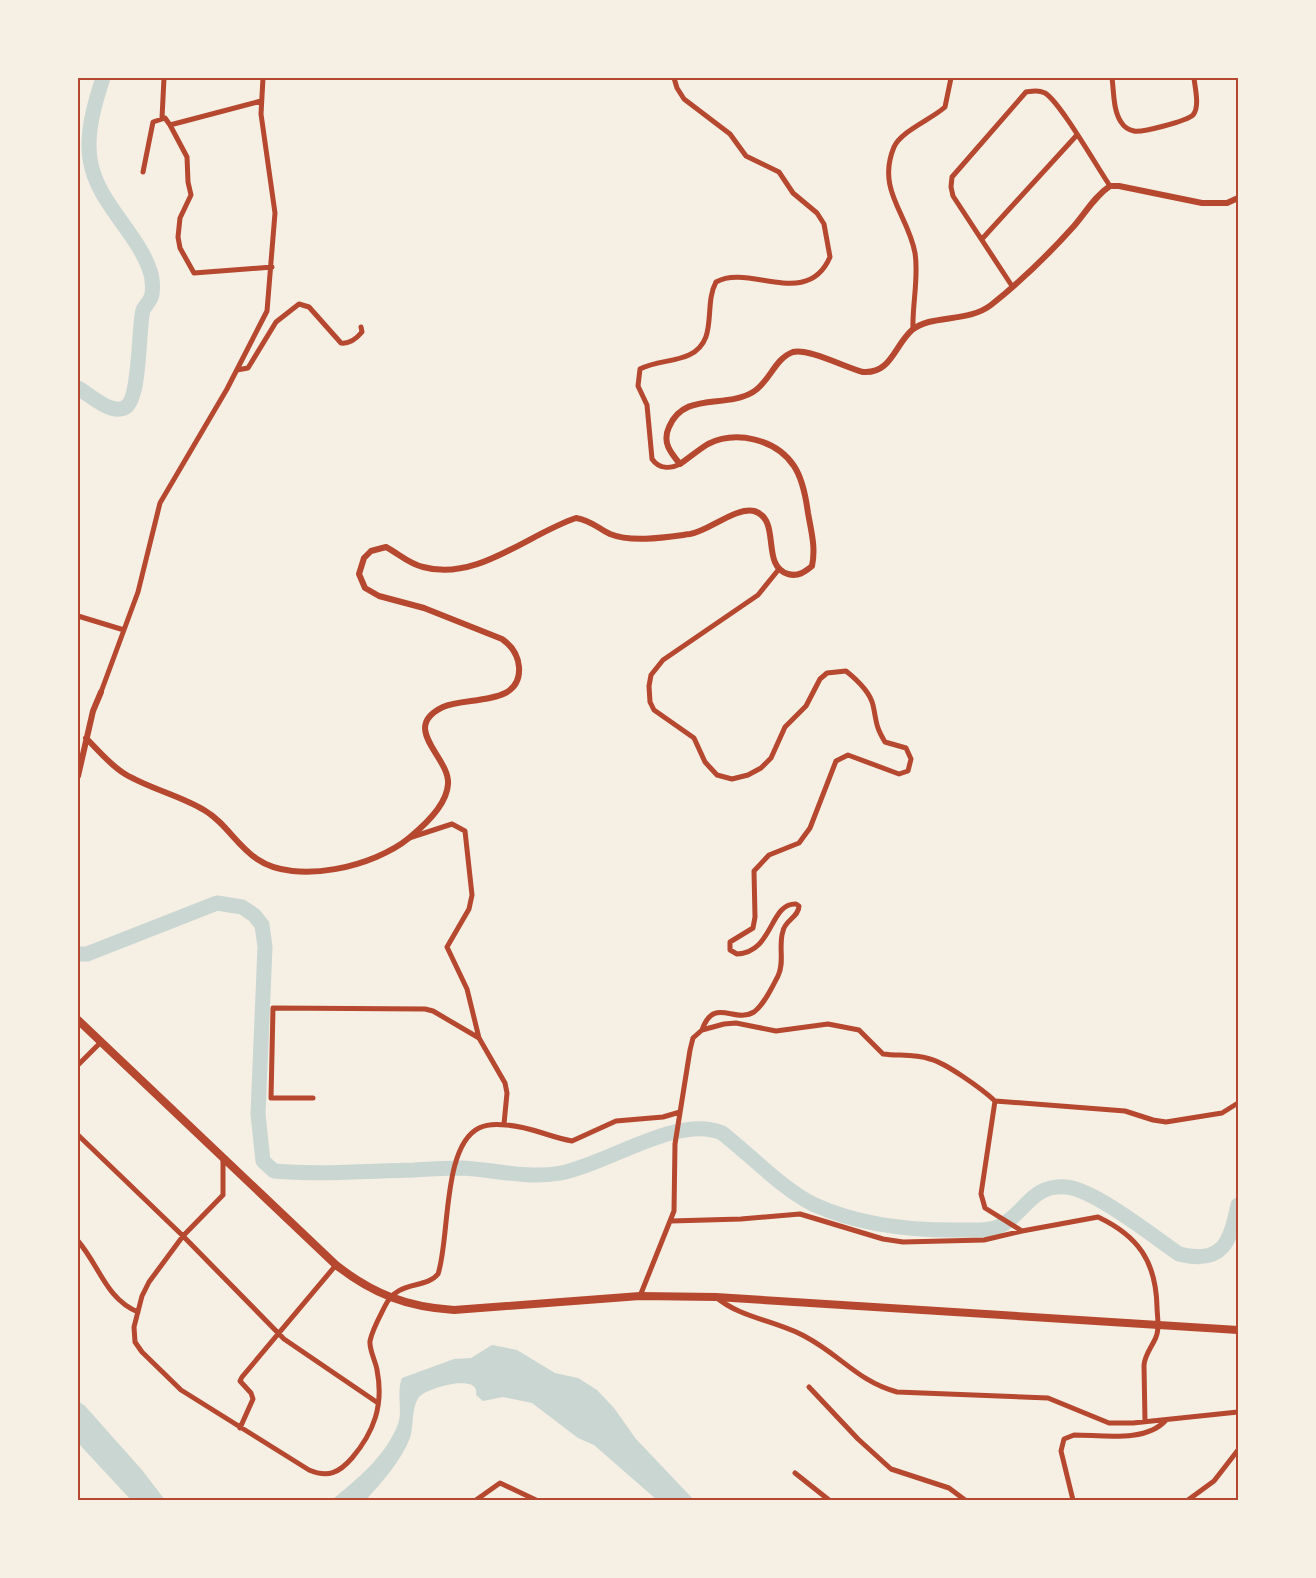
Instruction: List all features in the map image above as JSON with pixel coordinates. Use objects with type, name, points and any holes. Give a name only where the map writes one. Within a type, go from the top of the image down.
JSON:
[{"type":"main road","points":[[78,1020],[336,1265],[358,1283],[376,1292],[425,1308],[454,1310],[640,1296],[716,1297],[1238,1330]]},
{"type":"street","points":[[162,118],[164,78]]},
{"type":"street","points":[[78,776],[93,711],[141,584],[160,503],[237,370],[267,311],[275,213],[262,124],[263,78]]},
{"type":"street","points":[[86,738],[123,773],[205,810],[256,858],[285,872],[318,873],[388,852],[408,838],[440,806],[448,783],[443,763],[428,742],[425,732],[427,721],[443,707],[506,693],[516,682],[518,667],[512,648],[502,640],[424,608],[379,596],[365,588],[360,581],[360,566],[370,551],[386,547],[408,561],[425,568],[459,568],[484,561],[576,518],[590,521],[610,534],[647,537],[699,532],[735,514],[751,511],[764,519],[774,560],[779,569],[787,574],[800,574],[812,566],[814,557],[807,505],[799,476],[788,459],[762,441],[740,438],[708,444],[680,464],[665,468],[652,459],[647,405],[638,386],[640,370],[688,356],[698,350],[708,331],[711,294],[716,282],[729,276],[792,284],[816,275],[830,257],[824,224],[817,213],[793,193],[779,172],[746,156],[730,134],[684,99],[674,78]]},
{"type":"street","points":[[680,464],[667,448],[665,436],[674,416],[679,410],[692,405],[738,398],[750,394],[759,389],[778,362],[794,352],[807,352],[863,372],[876,371],[890,361],[913,329],[915,253],[888,185],[888,176],[894,147],[900,139],[945,107],[951,78]]},
{"type":"street","points":[[1112,78],[1115,107],[1120,121],[1126,128],[1136,132],[1184,120],[1193,115],[1196,108],[1194,78]]},
{"type":"street","points":[[1012,286],[953,196],[951,187],[952,177],[1026,92],[1042,92],[1050,97],[1110,186],[1215,204],[1238,198]]},
{"type":"street","points":[[170,125],[261,101]]},
{"type":"street","points":[[143,172],[151,126],[156,120],[167,119],[188,160],[188,182],[191,195],[180,218],[178,237],[180,248],[194,273],[272,267]]},
{"type":"street","points":[[982,239],[1076,136]]},
{"type":"street","points":[[913,329],[981,312],[1034,269],[1110,186]]},
{"type":"street","points":[[237,370],[248,368],[276,322],[299,304],[309,306],[341,343],[348,343],[359,336],[362,332],[361,327]]},
{"type":"street","points":[[640,1296],[674,1211],[675,1144],[693,1038],[702,1030],[705,1021],[716,1013],[723,1012],[740,1015],[753,1012],[762,1002],[778,977],[782,964],[782,931],[798,912],[799,906],[796,904],[787,906],[778,914],[764,940],[756,948],[737,954],[730,950],[730,942],[753,928],[755,917],[754,871],[773,852],[799,842],[810,828],[836,761],[848,755],[900,774],[908,771],[911,759],[906,748],[885,742],[875,726],[873,703],[855,678],[846,671],[827,673],[820,678],[806,706],[785,726],[771,758],[761,768],[748,775],[732,779],[717,775],[705,762],[694,738],[654,710],[650,702],[649,686],[651,675],[662,660],[758,595],[779,569]]},
{"type":"street","points":[[78,616],[124,630]]},
{"type":"street","points":[[408,838],[452,824],[465,831],[472,895],[468,909],[447,947],[467,989],[480,1038],[505,1083],[504,1124]]},
{"type":"street","points":[[313,1098],[271,1098],[272,1008],[425,1009],[433,1011],[480,1038]]},
{"type":"street","points":[[702,1030],[736,1023],[776,1031],[828,1024],[851,1027],[859,1030],[883,1054],[907,1054],[932,1059],[984,1091],[995,1101],[1125,1111],[1166,1122],[1222,1113],[1238,1104]]},
{"type":"street","points":[[78,1065],[101,1042]]},
{"type":"street","points":[[995,1101],[981,1194],[985,1208],[1021,1230]]},
{"type":"street","points":[[223,1158],[223,1195],[183,1236],[149,1282],[138,1312],[134,1334],[137,1347],[181,1390],[310,1470],[329,1475],[338,1472],[362,1446],[376,1420],[378,1374],[370,1342],[386,1303],[408,1285],[434,1280],[438,1274],[457,1156],[465,1141],[479,1128],[504,1124],[529,1128],[572,1141],[616,1121],[662,1117],[680,1112]]},
{"type":"street","points":[[78,1135],[183,1236],[278,1332],[318,1363],[378,1402]]},
{"type":"street","points":[[671,1221],[741,1219],[800,1214],[883,1239],[903,1242],[984,1240],[1021,1230],[1098,1217],[1121,1231],[1139,1246],[1147,1259],[1154,1280],[1158,1325],[1157,1336],[1145,1356],[1145,1422]]},
{"type":"street","points":[[78,1241],[87,1252],[112,1294],[126,1306],[138,1312]]},
{"type":"street","points":[[240,1428],[253,1399],[251,1393],[240,1381],[242,1377],[336,1265]]},
{"type":"street","points":[[716,1297],[727,1307],[806,1337],[878,1387],[897,1392],[1048,1398],[1109,1423],[1145,1422],[1238,1412]]},
{"type":"street","points":[[809,1386],[858,1439],[890,1469],[949,1488],[965,1500]]},
{"type":"street","points":[[1073,1500],[1061,1451],[1064,1439],[1074,1435],[1142,1434],[1159,1428],[1166,1420]]},
{"type":"street","points":[[1188,1500],[1214,1481],[1238,1450]]},
{"type":"street","points":[[795,1473],[829,1500]]},
{"type":"street","points":[[476,1500],[500,1484],[536,1500]]},
{"type":"shaded area","points":[[492,1345],[517,1350],[555,1373],[578,1378],[597,1390],[614,1408],[636,1439],[694,1500],[657,1500],[594,1445],[578,1438],[532,1403],[503,1397],[483,1401],[476,1395],[475,1388],[470,1384],[462,1383],[441,1386],[419,1397],[416,1401],[410,1438],[402,1455],[366,1500],[332,1500],[370,1466],[393,1436],[400,1413],[400,1384],[402,1378],[454,1359],[471,1358]]},
{"type":"shaded area","points":[[78,1401],[85,1406],[142,1470],[165,1500],[131,1500],[78,1443]]},
{"type":"waterway","points":[[78,388],[106,406],[118,409],[124,408],[129,403],[136,379],[141,319],[143,310],[152,294],[151,274],[143,254],[100,188],[90,159],[90,128],[103,78]]},
{"type":"waterway","points":[[78,954],[87,954],[217,903],[242,907],[254,915],[262,925],[265,947],[258,1114],[263,1161],[274,1171],[327,1173],[463,1168],[524,1175],[549,1175],[580,1168],[664,1135],[685,1130],[704,1129],[722,1133],[792,1192],[815,1205],[851,1218],[889,1226],[947,1230],[992,1229],[1009,1221],[1029,1201],[1044,1190],[1054,1187],[1066,1187],[1092,1196],[1140,1226],[1179,1254],[1194,1257],[1206,1256],[1222,1248],[1232,1230],[1238,1205]]}]
